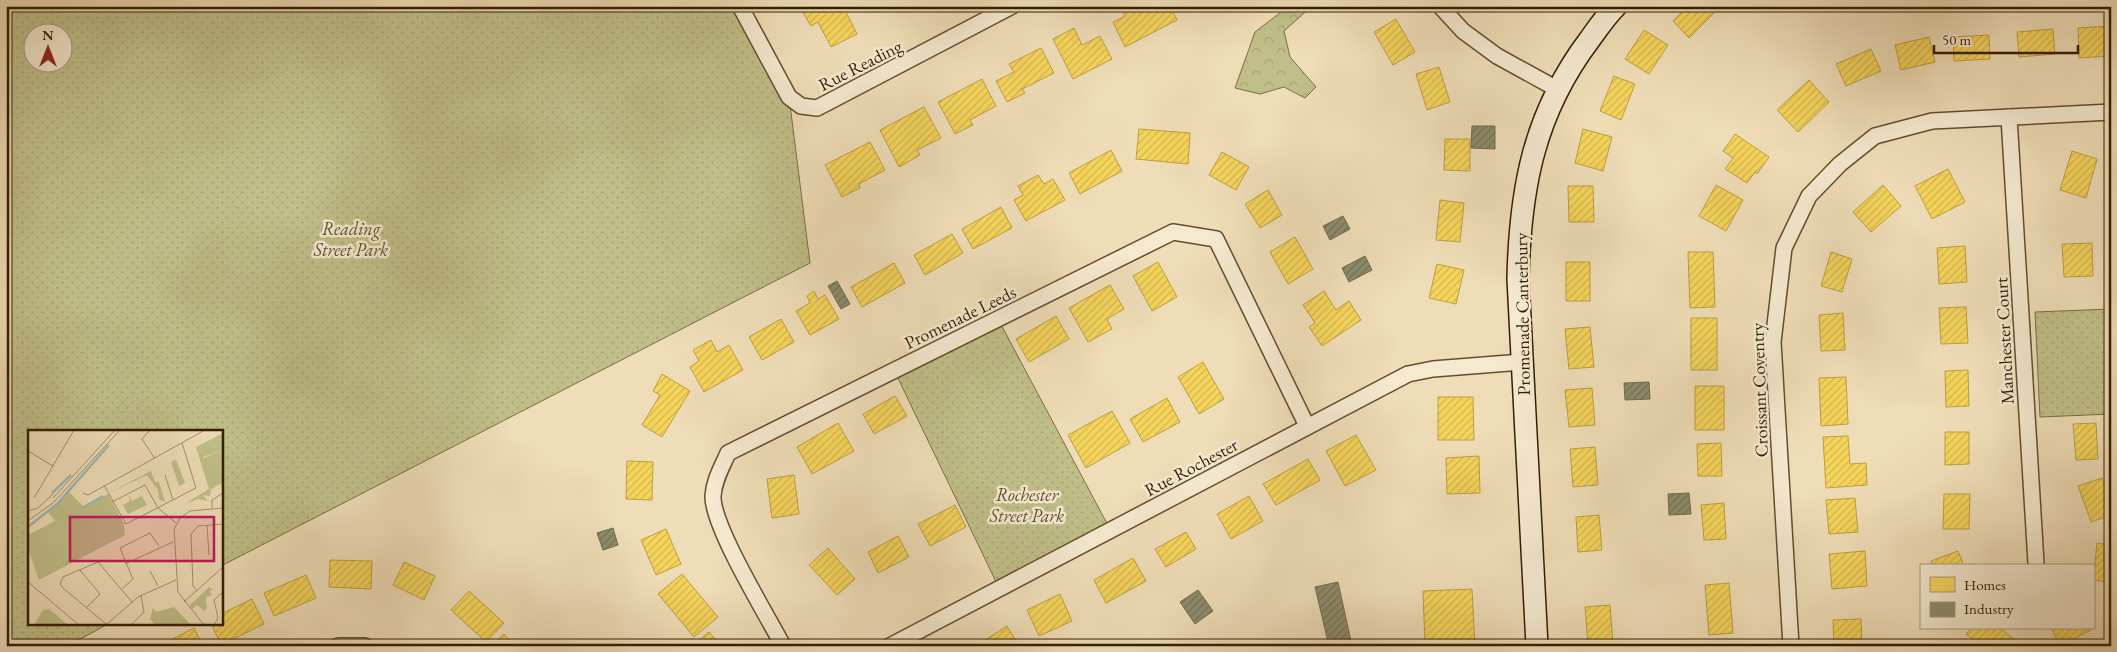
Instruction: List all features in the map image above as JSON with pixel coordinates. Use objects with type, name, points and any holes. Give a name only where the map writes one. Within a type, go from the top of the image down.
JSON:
[{"type":"street","name":"Rue Reading","points":[[740,6],[789,97],[801,106],[817,108],[1012,6]]},
{"type":"street","points":[[1440,6],[1463,31],[1497,56],[1557,88]]},
{"type":"street","name":"Promenade Canterbury","points":[[1537,646],[1518,279],[1519,228],[1526,176],[1540,130],[1557,88],[1576,57],[1616,6]]},
{"type":"street","name":"Croissant Coventry","points":[[1791,646],[1773,342],[1784,248],[1808,196],[1840,164],[1876,136],[1932,122],[2111,112]]},
{"type":"street","name":"Manchester Court","points":[[2010,117],[2036,563]]},
{"type":"street","name":"Promenade Leeds","points":[[783,646],[718,521],[713,497],[716,478],[728,453],[1173,232],[1216,239],[1307,426]]},
{"type":"street","name":"Rue Rochester","points":[[890,646],[1000,590],[1408,374],[1522,362]]},
{"type":"street","points":[[338,646],[365,646]]},
{"type":"green space","name":"Reading Street Park","points":[[6,6],[740,6],[789,97],[810,263],[222,565],[222,430],[28,430],[28,624],[108,624],[67,646],[6,646]]},
{"type":"green space","points":[[1289,6],[1312,6],[1284,31],[1290,57],[1316,87],[1305,98],[1284,87],[1260,94],[1235,88],[1255,32]]},
{"type":"green space","points":[[2111,309],[2111,414],[2040,417],[2035,312]]},
{"type":"green space","name":"Rochester Street Park","points":[[998,319],[1111,531],[1000,590],[894,370]]},
{"type":"building: Homes","points":[[806,6],[843,6],[857,34],[831,47],[818,22],[811,26],[801,9]]},
{"type":"building: Homes","points":[[1170,6],[1177,20],[1125,47],[1113,22],[1125,16],[1120,7]]},
{"type":"building: Homes","points":[[1688,6],[1715,6],[1718,9],[1689,38],[1673,21]]},
{"type":"building: Homes","points":[[1396,19],[1415,52],[1393,65],[1374,32]]},
{"type":"building: Homes","points":[[2111,26],[2111,56],[2079,58],[2078,28]]},
{"type":"building: Homes","points":[[1074,28],[1082,45],[1100,36],[1112,59],[1073,79],[1053,39]]},
{"type":"building: Homes","points":[[2053,29],[2055,54],[2019,57],[2017,32]]},
{"type":"building: Homes","points":[[1644,30],[1668,45],[1649,74],[1625,59]]},
{"type":"building: Homes","points":[[1989,35],[1990,59],[1954,61],[1953,37]]},
{"type":"building: Homes","points":[[1929,37],[1935,62],[1901,70],[1895,45]]},
{"type":"building: Homes","points":[[1041,48],[1054,73],[1022,89],[1025,93],[1007,102],[996,81],[1014,72],[1009,64]]},
{"type":"building: Homes","points":[[1871,49],[1881,71],[1846,86],[1836,64]]},
{"type":"building: Homes","points":[[1439,67],[1450,102],[1427,110],[1416,74]]},
{"type":"building: Homes","points":[[1614,76],[1635,84],[1621,120],[1600,111]]},
{"type":"building: Homes","points":[[982,79],[996,106],[970,120],[973,125],[955,134],[938,102]]},
{"type":"building: Homes","points":[[1809,80],[1829,102],[1798,132],[1777,110]]},
{"type":"building: Homes","points":[[924,107],[941,138],[917,150],[920,155],[899,167],[880,130]]},
{"type":"building: Homes","points":[[1139,129],[1190,133],[1188,164],[1136,159]]},
{"type":"building: Homes","points":[[1583,129],[1612,137],[1603,171],[1575,163]]},
{"type":"building: Homes","points":[[1735,134],[1769,157],[1757,174],[1755,172],[1747,183],[1725,169],[1733,158],[1723,151]]},
{"type":"building: Homes","points":[[1445,139],[1470,139],[1470,171],[1444,170]]},
{"type":"building: Homes","points":[[870,142],[885,170],[859,184],[860,188],[842,197],[825,165]]},
{"type":"building: Homes","points":[[1111,150],[1122,171],[1080,194],[1069,173]]},
{"type":"building: Homes","points":[[2072,151],[2097,159],[2086,198],[2060,190]]},
{"type":"building: Homes","points":[[1222,152],[1249,167],[1236,190],[1209,175]]},
{"type":"building: Homes","points":[[1948,169],[1965,202],[1932,219],[1915,186]]},
{"type":"building: Homes","points":[[1038,175],[1044,184],[1053,179],[1065,200],[1026,221],[1014,200],[1023,195],[1018,186]]},
{"type":"building: Homes","points":[[1716,185],[1743,200],[1726,231],[1699,216]]},
{"type":"building: Homes","points":[[1883,185],[1901,206],[1871,232],[1853,212]]},
{"type":"building: Homes","points":[[1568,186],[1593,186],[1594,222],[1569,222]]},
{"type":"building: Homes","points":[[1268,190],[1282,215],[1260,228],[1245,204]]},
{"type":"building: Homes","points":[[1440,200],[1464,203],[1460,242],[1436,240]]},
{"type":"building: Homes","points":[[1001,207],[1012,228],[973,249],[962,229]]},
{"type":"building: Homes","points":[[952,234],[963,253],[925,275],[914,255]]},
{"type":"building: Homes","points":[[1295,237],[1313,269],[1288,284],[1270,252]]},
{"type":"building: Homes","points":[[2092,243],[2093,276],[2064,277],[2062,244]]},
{"type":"building: Homes","points":[[1965,246],[1967,282],[1939,284],[1937,248]]},
{"type":"building: Homes","points":[[1688,252],[1713,252],[1715,307],[1690,308]]},
{"type":"building: Homes","points":[[1831,252],[1852,259],[1842,292],[1821,286]]},
{"type":"building: Homes","points":[[1158,262],[1177,297],[1152,311],[1133,276]]},
{"type":"building: Homes","points":[[1566,262],[1590,262],[1590,301],[1566,301]]},
{"type":"building: Homes","points":[[894,263],[905,283],[862,307],[851,287]]},
{"type":"building: Homes","points":[[1437,264],[1464,270],[1456,304],[1429,298]]},
{"type":"building: Homes","points":[[1110,285],[1124,309],[1107,319],[1112,329],[1088,342],[1069,308]]},
{"type":"building: Homes","points":[[814,291],[818,299],[825,295],[839,319],[810,335],[796,311],[810,303],[807,296]]},
{"type":"building: Homes","points":[[1324,291],[1336,310],[1349,301],[1361,320],[1322,346],[1309,327],[1315,323],[1303,305]]},
{"type":"building: Homes","points":[[1966,307],[1968,343],[1941,344],[1939,308]]},
{"type":"building: Homes","points":[[1843,313],[1845,350],[1821,351],[1819,315]]},
{"type":"building: Homes","points":[[1056,316],[1069,339],[1029,362],[1016,339]]},
{"type":"building: Homes","points":[[1691,318],[1717,318],[1717,370],[1691,370]]},
{"type":"building: Homes","points":[[781,319],[794,342],[762,360],[749,337]]},
{"type":"building: Homes","points":[[1590,327],[1594,367],[1569,369],[1565,329]]},
{"type":"building: Homes","points":[[711,340],[717,352],[729,345],[743,370],[704,392],[690,367],[699,361],[693,350]]},
{"type":"building: Homes","points":[[1203,362],[1224,399],[1199,414],[1178,377]]},
{"type":"building: Homes","points":[[1968,370],[1969,406],[1946,407],[1945,371]]},
{"type":"building: Homes","points":[[662,374],[690,391],[662,437],[642,425],[660,395],[653,391]]},
{"type":"building: Homes","points":[[1846,377],[1848,424],[1821,426],[1819,378]]},
{"type":"building: Homes","points":[[1695,386],[1724,386],[1724,430],[1695,430]]},
{"type":"building: Homes","points":[[1592,388],[1595,425],[1569,427],[1565,390]]},
{"type":"building: Homes","points":[[895,396],[907,416],[874,434],[863,414]]},
{"type":"building: Homes","points":[[1438,397],[1473,397],[1474,440],[1438,440]]},
{"type":"building: Homes","points":[[1167,398],[1180,422],[1143,442],[1130,419]]},
{"type":"building: Homes","points":[[1112,411],[1130,443],[1086,468],[1068,435]]},
{"type":"building: Homes","points":[[838,423],[854,451],[812,474],[797,447]]},
{"type":"building: Homes","points":[[2096,423],[2098,459],[2076,460],[2073,424]]},
{"type":"building: Homes","points":[[1945,432],[1969,432],[1969,464],[1945,465]]},
{"type":"building: Homes","points":[[1356,435],[1376,470],[1345,486],[1326,451]]},
{"type":"building: Homes","points":[[1848,436],[1850,464],[1866,463],[1867,485],[1826,488],[1823,437]]},
{"type":"building: Homes","points":[[1721,443],[1722,476],[1698,476],[1697,444]]},
{"type":"building: Homes","points":[[1595,447],[1598,485],[1573,487],[1570,449]]},
{"type":"building: Homes","points":[[1479,456],[1480,493],[1447,494],[1446,458]]},
{"type":"building: Homes","points":[[1308,459],[1320,480],[1276,505],[1263,484]]},
{"type":"building: Homes","points":[[627,461],[653,462],[652,500],[626,499]]},
{"type":"building: Homes","points":[[794,475],[799,514],[772,518],[767,479]]},
{"type":"building: Homes","points":[[2102,478],[2111,501],[2111,515],[2091,522],[2078,486]]},
{"type":"building: Homes","points":[[1944,494],[1970,494],[1969,529],[1943,529]]},
{"type":"building: Homes","points":[[1249,496],[1263,521],[1231,539],[1217,514]]},
{"type":"building: Homes","points":[[1855,498],[1858,532],[1829,534],[1826,500]]},
{"type":"building: Homes","points":[[1724,503],[1726,539],[1704,540],[1701,505]]},
{"type":"building: Homes","points":[[955,505],[966,527],[930,546],[918,524]]},
{"type":"building: Homes","points":[[1599,515],[1602,550],[1578,552],[1576,517]]},
{"type":"building: Homes","points":[[666,529],[681,564],[656,575],[641,540]]},
{"type":"building: Homes","points":[[1186,532],[1196,549],[1166,567],[1155,549]]},
{"type":"building: Homes","points":[[898,536],[909,557],[878,573],[868,552]]},
{"type":"building: Homes","points":[[2097,543],[2111,545],[2111,582],[2094,580]]},
{"type":"building: Homes","points":[[828,548],[855,579],[837,595],[809,565]]},
{"type":"building: Homes","points":[[1865,551],[1867,586],[1832,589],[1829,554]]},
{"type":"building: Homes","points":[[1958,551],[1963,564],[1932,564],[1931,561]]},
{"type":"building: Homes","points":[[1133,558],[1146,581],[1106,603],[1094,580]]},
{"type":"building: Homes","points":[[330,560],[372,561],[371,589],[329,587]]},
{"type":"building: Homes","points":[[404,562],[435,576],[424,600],[393,585]]},
{"type":"building: Homes","points":[[682,574],[718,617],[694,637],[658,594]]},
{"type":"building: Homes","points":[[306,575],[316,598],[274,616],[264,593]]},
{"type":"building: Homes","points":[[1729,583],[1733,633],[1709,635],[1705,585]]},
{"type":"building: Homes","points":[[1472,589],[1475,646],[1425,646],[1423,591]]},
{"type":"building: Homes","points":[[469,591],[504,623],[486,642],[451,610]]},
{"type":"building: Homes","points":[[1060,594],[1072,621],[1039,636],[1027,610]]},
{"type":"building: Homes","points":[[252,599],[264,624],[221,645],[211,624],[222,624],[222,614]]},
{"type":"building: Homes","points":[[1610,605],[1613,644],[1588,645],[1585,607]]},
{"type":"building: Homes","points":[[1861,619],[1862,646],[1834,646],[1833,620]]},
{"type":"building: Homes","points":[[1007,626],[1019,646],[976,646]]},
{"type":"building: Homes","points":[[194,628],[203,646],[159,646]]},
{"type":"building: Homes","points":[[1969,630],[2002,630],[2020,644],[2019,646],[1981,646],[1966,634]]},
{"type":"building: Homes","points":[[2052,630],[2091,630],[2060,646]]},
{"type":"building: Homes","points":[[709,632],[721,646],[692,646]]},
{"type":"building: Homes","points":[[504,634],[514,646],[490,646]]},
{"type":"building: Industry","points":[[1472,126],[1495,126],[1495,149],[1471,148]]},
{"type":"building: Industry","points":[[1343,216],[1350,229],[1330,240],[1323,226]]},
{"type":"building: Industry","points":[[1365,256],[1372,270],[1349,282],[1342,268]]},
{"type":"building: Industry","points":[[837,281],[850,304],[841,309],[828,286]]},
{"type":"building: Industry","points":[[1649,382],[1650,399],[1625,400],[1624,383]]},
{"type":"building: Industry","points":[[1689,493],[1691,514],[1669,515],[1668,494]]},
{"type":"building: Industry","points":[[613,528],[618,545],[603,550],[597,533]]},
{"type":"building: Industry","points":[[1338,582],[1352,646],[1329,646],[1315,587]]},
{"type":"building: Industry","points":[[1198,590],[1213,611],[1195,624],[1180,602]]}]
